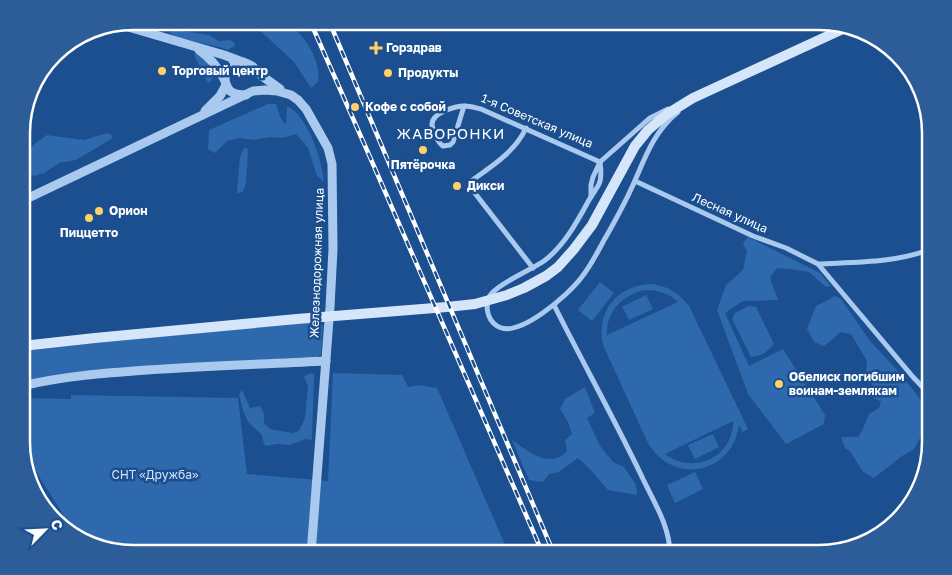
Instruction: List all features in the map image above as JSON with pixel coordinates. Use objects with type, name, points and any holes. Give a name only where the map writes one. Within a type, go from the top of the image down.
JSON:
[{"type":"main road","points":[[30,345],[297,319],[469,305],[507,295],[546,276],[565,260],[588,232],[634,146],[648,130],[667,114],[694,98],[836,32]]},
{"type":"street","points":[[30,197],[250,93],[257,84],[256,71],[250,65],[224,55],[138,30]]},
{"type":"street","points":[[196,48],[208,58],[231,92],[235,94],[268,90],[285,93]]},
{"type":"street","points":[[194,120],[218,99],[223,91],[226,82],[226,72],[229,68],[238,62],[243,62]]},
{"type":"street","name":"Железнодорожная улица","points":[[256,71],[285,93],[296,98],[306,109],[328,148],[332,164],[333,249],[313,545]]},
{"type":"street","points":[[694,98],[663,126],[648,149],[623,206],[592,263],[575,285],[554,305],[527,323],[507,329],[498,327],[488,312],[487,307],[491,294],[502,285],[546,259],[561,243],[579,219],[599,183],[600,162],[650,118],[694,98]]},
{"type":"street","points":[[464,106],[453,142],[450,145],[443,146],[439,143],[431,126],[433,119],[441,113],[464,106]]},
{"type":"street","name":"1-я Советская улица","points":[[464,106],[481,109],[600,162]]},
{"type":"street","points":[[526,128],[510,150],[495,164],[471,181],[471,186],[533,268]]},
{"type":"street","name":"Лесная улица","points":[[635,180],[753,236],[786,248],[818,264],[922,387]]},
{"type":"street","name":"Лесная улица","points":[[818,264],[898,258],[922,251]]},
{"type":"street","points":[[554,305],[651,496],[668,537],[669,545]]},
{"type":"street","points":[[30,384],[83,375],[326,361]]},
{"type":"green space","points":[[175,30],[209,35],[219,41],[230,40],[235,43],[234,47],[228,50],[175,37],[169,32]]},
{"type":"green space","points":[[259,30],[296,30],[312,51],[317,63],[318,82],[311,88],[294,62]]},
{"type":"green space","points":[[193,53],[206,61],[215,72],[208,83]]},
{"type":"green space","points":[[268,104],[276,104],[280,117],[286,125],[287,106],[295,111],[301,119],[313,140],[324,182],[317,176],[308,148],[296,134],[282,138],[269,137],[254,140],[240,138],[227,141],[215,153],[208,149],[209,130]]},
{"type":"green space","points":[[107,133],[113,138],[76,160],[59,163],[44,173],[34,176],[30,174],[30,149],[47,135],[84,140]]},
{"type":"green space","points":[[244,148],[247,148],[248,152],[246,183],[243,192],[237,193],[240,157]]},
{"type":"green space","points":[[748,237],[820,273],[831,286],[826,287],[809,272],[777,268],[770,278],[778,300],[743,301],[725,313],[749,366],[783,349],[825,415],[824,424],[786,444],[748,394],[717,310],[726,285],[743,270],[747,251],[743,243]]},
{"type":"green space","points":[[600,282],[614,293],[592,321],[578,310]]},
{"type":"green space","points":[[652,284],[668,288],[681,297],[689,306],[748,429],[743,432],[739,425],[734,442],[725,455],[713,464],[699,469],[685,469],[671,465],[658,455],[647,441],[603,345],[603,321],[606,311],[619,295],[629,289]],"holes":[[[645,290],[663,293],[671,296],[678,302],[607,335],[609,319],[617,306],[629,296]],[[733,421],[727,445],[710,459],[699,463],[687,463],[665,454]]]},
{"type":"green space","points":[[646,295],[653,309],[629,320],[622,307]]},
{"type":"green space","points":[[835,296],[841,299],[870,341],[899,372],[922,401],[922,434],[914,449],[874,478],[863,472],[850,451],[845,448],[841,437],[858,437],[869,414],[879,408],[881,401],[875,399],[871,394],[873,386],[866,370],[867,361],[851,334],[840,332],[824,346],[814,342],[807,329],[816,306]]},
{"type":"green space","points":[[749,306],[756,307],[774,344],[764,353],[751,357],[732,319],[735,313]]},
{"type":"green space","points":[[313,322],[314,325],[323,325],[321,354],[314,360],[30,383],[30,349]]},
{"type":"green space","points":[[310,373],[314,374],[312,440],[306,439],[290,445],[277,444],[266,446],[263,437],[250,424],[243,410],[239,395],[242,390],[250,408],[260,406],[264,414],[264,423],[270,429],[293,433],[299,431],[305,418],[308,386],[304,377]]},
{"type":"green space","name":"СНТ «Дружба»","points":[[333,373],[402,375],[408,387],[420,385],[437,388],[505,545],[133,545],[106,541],[81,531],[70,524],[70,505],[57,505],[34,469],[30,442],[30,398],[71,399],[71,395],[238,398],[247,474],[328,481]]},
{"type":"green space","points":[[585,387],[595,413],[587,418],[600,446],[613,462],[624,467],[636,485],[637,495],[608,490],[578,458],[559,472],[549,474],[543,482],[529,480],[512,440],[539,457],[546,459],[553,459],[567,451],[565,440],[572,434],[568,422],[560,409],[565,399]]},
{"type":"green space","points":[[713,434],[719,447],[695,459],[688,445]]},
{"type":"green space","points":[[695,472],[703,489],[675,503],[667,485]]},
{"type":"railway","points":[[314,30],[539,545]]},
{"type":"railway","points":[[333,30],[550,545]]},
{"type":"place","name":"Горздрав","points":[[376,48]]},
{"type":"place","name":"Торговый центр","points":[[162,71]]},
{"type":"place","name":"Продукты","points":[[388,73]]},
{"type":"place","name":"Кофе с собой","points":[[355,107]]},
{"type":"place","name":"Пятёрочка","points":[[423,150]]},
{"type":"place","name":"Дикси","points":[[457,186]]},
{"type":"place","name":"Орион","points":[[99,211]]},
{"type":"place","name":"Пиццетто","points":[[89,218]]},
{"type":"place","name":"Обелиск погибшим воинам-землякам","points":[[779,384]]},
{"type":"district","name":"ЖАВОРОНКИ","points":[[451,134]]}]
